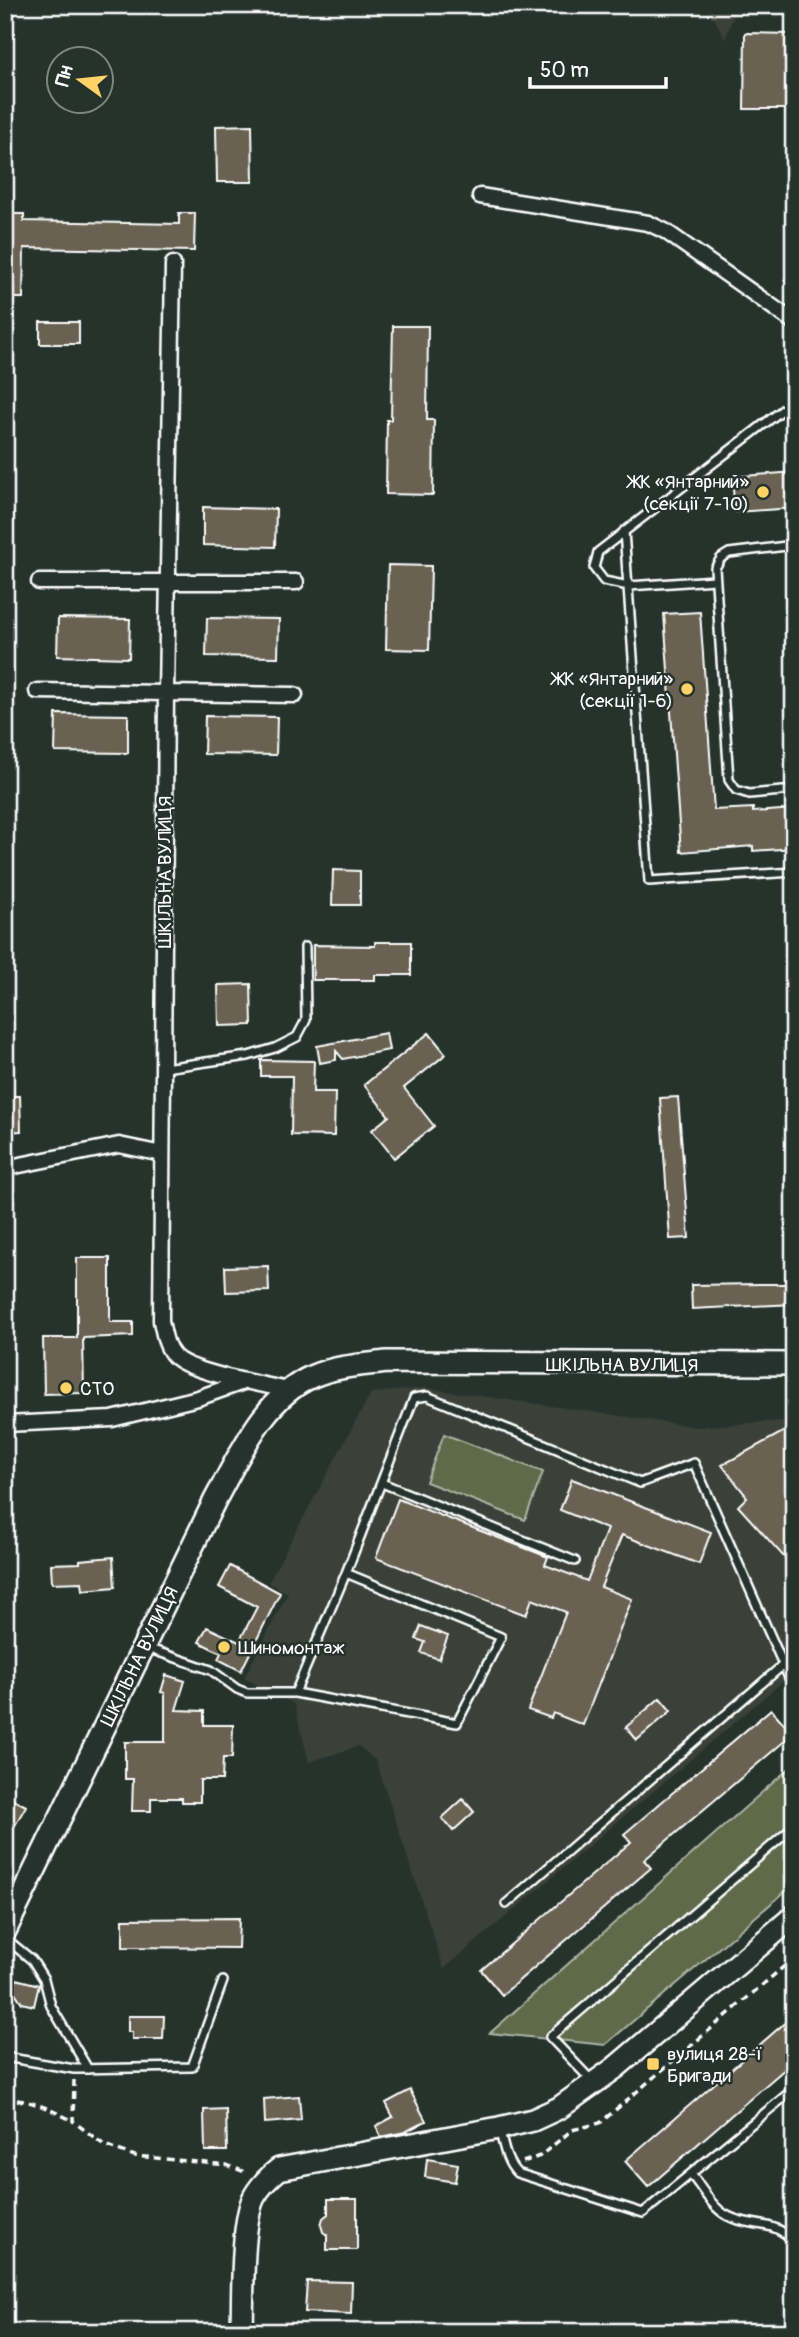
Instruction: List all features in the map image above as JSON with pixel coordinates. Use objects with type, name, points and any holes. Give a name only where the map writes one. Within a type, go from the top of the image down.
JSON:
[{"type":"street","points":[[480,196],[648,223],[665,231],[794,322]]},
{"type":"street","name":"ШКІЛЬНА ВУЛИЦЯ","points":[[173,264],[167,582],[161,1321],[165,1341],[174,1356],[190,1366],[288,1390]]},
{"type":"street","points":[[39,582],[296,582]]},
{"type":"street","points":[[37,691],[295,695]]},
{"type":"street","points":[[5,1168],[119,1145],[162,1154]]},
{"type":"street","name":"ШКІЛЬНА ВУЛИЦЯ","points":[[5,1931],[215,1500],[266,1413],[288,1390],[314,1376],[351,1366],[387,1362],[794,1364]]},
{"type":"street","points":[[5,1424],[112,1419],[198,1398],[247,1380]]},
{"type":"street","points":[[242,2332],[247,2219],[253,2198],[265,2180],[279,2169],[499,2128],[533,2120],[559,2108],[638,2050],[794,1916]]},
{"type":"lane","points":[[715,580],[629,586],[604,581],[594,568],[598,552],[794,401]]},
{"type":"lane","points":[[624,531],[649,881],[794,872]]},
{"type":"lane","points":[[794,545],[729,553],[720,558],[715,568],[729,780],[736,790],[749,794],[794,790]]},
{"type":"lane","points":[[163,1068],[248,1056],[275,1048],[297,1037],[306,1020],[305,947]]},
{"type":"lane","points":[[295,1693],[346,1573],[414,1398],[428,1396],[640,1483],[694,1463],[794,1689]]},
{"type":"lane","points":[[382,1483],[575,1561]]},
{"type":"lane","points":[[144,1647],[211,1670],[247,1693],[295,1693],[457,1723],[501,1637],[346,1573]]},
{"type":"lane","points":[[506,1904],[783,1665]]},
{"type":"lane","points":[[594,2083],[550,2037],[792,1829]]},
{"type":"lane","points":[[5,1938],[32,1960],[44,1979],[51,2006],[88,2069]]},
{"type":"lane","points":[[5,2057],[74,2069],[192,2067],[223,1981]]},
{"type":"lane","points":[[499,2128],[511,2167],[523,2176],[643,2213],[794,2089]]},
{"type":"lane","points":[[691,2174],[720,2211],[728,2216],[771,2226],[782,2231],[794,2243]]},
{"type":"path","points":[[511,2167],[540,2156],[572,2130],[600,2123],[794,1958]]},
{"type":"path","points":[[73,2121],[74,2069]]},
{"type":"path","points":[[5,2100],[16,2099],[50,2109],[73,2121],[104,2145],[135,2155],[227,2165],[265,2180]]},
{"type":"shaded area","points":[[707,5],[737,5],[725,40],[721,31]]},
{"type":"shaded area","points":[[426,1388],[697,1427],[794,1420],[794,1672],[444,1969],[376,1761],[359,1746],[309,1762],[294,1704],[244,1678],[288,1593],[268,1583],[371,1393]]},
{"type":"green space","points":[[444,1434],[543,1472],[525,1520],[426,1482]]},
{"type":"green space","points":[[794,1764],[794,1884],[605,2045],[490,2033]]},
{"type":"building","points":[[745,33],[794,34],[794,109],[744,109]]},
{"type":"building","points":[[252,125],[253,182],[217,182],[216,126]]},
{"type":"building","points":[[179,213],[195,213],[194,251],[24,248],[23,298],[5,298],[5,214],[24,214],[24,221],[179,224]]},
{"type":"building","points":[[40,322],[79,322],[79,344],[40,344]]},
{"type":"building","points":[[393,326],[428,326],[427,420],[434,420],[433,495],[386,494]]},
{"type":"building","name":"ЖК «Янтарний» (секції 7-10)","points":[[794,472],[794,508],[735,512],[732,477]]},
{"type":"building","points":[[203,507],[276,509],[275,547],[203,545]]},
{"type":"building","points":[[388,565],[431,566],[429,650],[386,649]]},
{"type":"building","name":"ЖК «Янтарний» (секції 1-6)","points":[[700,612],[714,810],[753,808],[753,812],[794,809],[794,848],[753,851],[753,846],[681,852],[664,614]]},
{"type":"building","points":[[58,618],[130,619],[129,658],[57,656]]},
{"type":"building","points":[[207,618],[279,619],[278,657],[206,656]]},
{"type":"building","points":[[56,714],[128,715],[128,753],[55,752]]},
{"type":"building","points":[[205,716],[277,717],[276,755],[204,754]]},
{"type":"building","points":[[333,870],[360,871],[360,905],[332,905]]},
{"type":"building","points":[[375,942],[411,942],[411,975],[375,975],[375,980],[313,980],[313,945],[375,946]]},
{"type":"building","points":[[251,984],[252,1025],[219,1026],[218,985]]},
{"type":"building","points":[[386,1033],[389,1050],[343,1059],[336,1051],[336,1060],[320,1063],[317,1046]]},
{"type":"building","points":[[429,1033],[446,1054],[404,1088],[434,1126],[394,1158],[372,1130],[389,1116],[364,1085]]},
{"type":"building","points":[[261,1060],[314,1061],[313,1092],[335,1092],[334,1136],[291,1135],[292,1076],[261,1076]]},
{"type":"building","points":[[5,1096],[20,1096],[21,1131],[5,1132]]},
{"type":"building","points":[[678,1097],[689,1238],[670,1239],[660,1098]]},
{"type":"building","points":[[77,1258],[110,1258],[110,1322],[133,1322],[133,1336],[83,1338],[84,1393],[44,1394],[43,1338],[77,1338]]},
{"type":"building","points":[[268,1266],[269,1291],[226,1292],[225,1267]]},
{"type":"building","points":[[794,1284],[794,1304],[692,1309],[691,1285]]},
{"type":"building","points":[[794,1426],[794,1568],[738,1506],[747,1497],[722,1465]]},
{"type":"building","points":[[572,1479],[711,1532],[699,1564],[622,1535],[601,1587],[632,1599],[583,1725],[553,1713],[551,1718],[528,1710],[566,1612],[532,1599],[526,1615],[376,1558],[398,1499],[548,1557],[545,1565],[587,1581],[607,1529],[560,1510]]},
{"type":"building","points":[[113,1557],[115,1587],[83,1590],[82,1582],[52,1583],[51,1564],[80,1563],[80,1560]]},
{"type":"building","points":[[230,1566],[280,1593],[241,1671],[218,1659],[221,1653],[199,1642],[207,1627],[239,1642],[257,1607],[219,1587]]},
{"type":"building","points":[[421,1626],[448,1636],[439,1659],[421,1653],[425,1642],[416,1639]]},
{"type":"building","points":[[166,1675],[185,1681],[176,1710],[204,1711],[204,1725],[233,1725],[232,1758],[223,1758],[222,1780],[200,1780],[200,1802],[182,1802],[182,1798],[151,1798],[151,1811],[132,1811],[133,1779],[125,1779],[125,1742],[165,1742],[165,1693],[161,1692]]},
{"type":"building","points":[[660,1698],[671,1711],[637,1740],[626,1727]]},
{"type":"building","points":[[771,1709],[793,1734],[644,1860],[651,1868],[502,1995],[481,1970],[631,1842],[624,1834]]},
{"type":"building","points":[[5,1795],[26,1806],[5,1843]]},
{"type":"building","points":[[463,1799],[474,1812],[453,1831],[442,1818]]},
{"type":"building","points":[[239,1918],[238,1948],[123,1947],[123,1919]]},
{"type":"building","points":[[16,1979],[39,1985],[34,2006],[22,2003],[14,1991]]},
{"type":"building","points":[[794,2015],[794,2061],[648,2187],[625,2161]]},
{"type":"building","points":[[128,2016],[164,2016],[163,2039],[132,2039],[132,2032],[128,2032]]},
{"type":"building","points":[[410,2090],[426,2121],[405,2132],[381,2137],[376,2126],[393,2117],[386,2103]]},
{"type":"building","points":[[299,2096],[301,2120],[265,2123],[264,2099]]},
{"type":"building","points":[[226,2109],[227,2151],[205,2151],[204,2110]]},
{"type":"building","points":[[427,2159],[458,2164],[455,2182],[425,2177]]},
{"type":"building","points":[[328,2199],[357,2199],[357,2250],[327,2250],[327,2235],[321,2225],[328,2214]]},
{"type":"building","points":[[307,2281],[352,2282],[351,2314],[305,2312]]},
{"type":"place","name":"ЖК «Янтарний» (секції 7-10)","points":[[763,492]]},
{"type":"place","name":"ЖК «Янтарний» (секції 1-6)","points":[[687,689]]},
{"type":"place","name":"СТО","points":[[66,1388]]},
{"type":"place","name":"Шиномонтаж","points":[[224,1647]]},
{"type":"place","name":"вулиця 28-ї Бригади","points":[[653,2064]]}]
